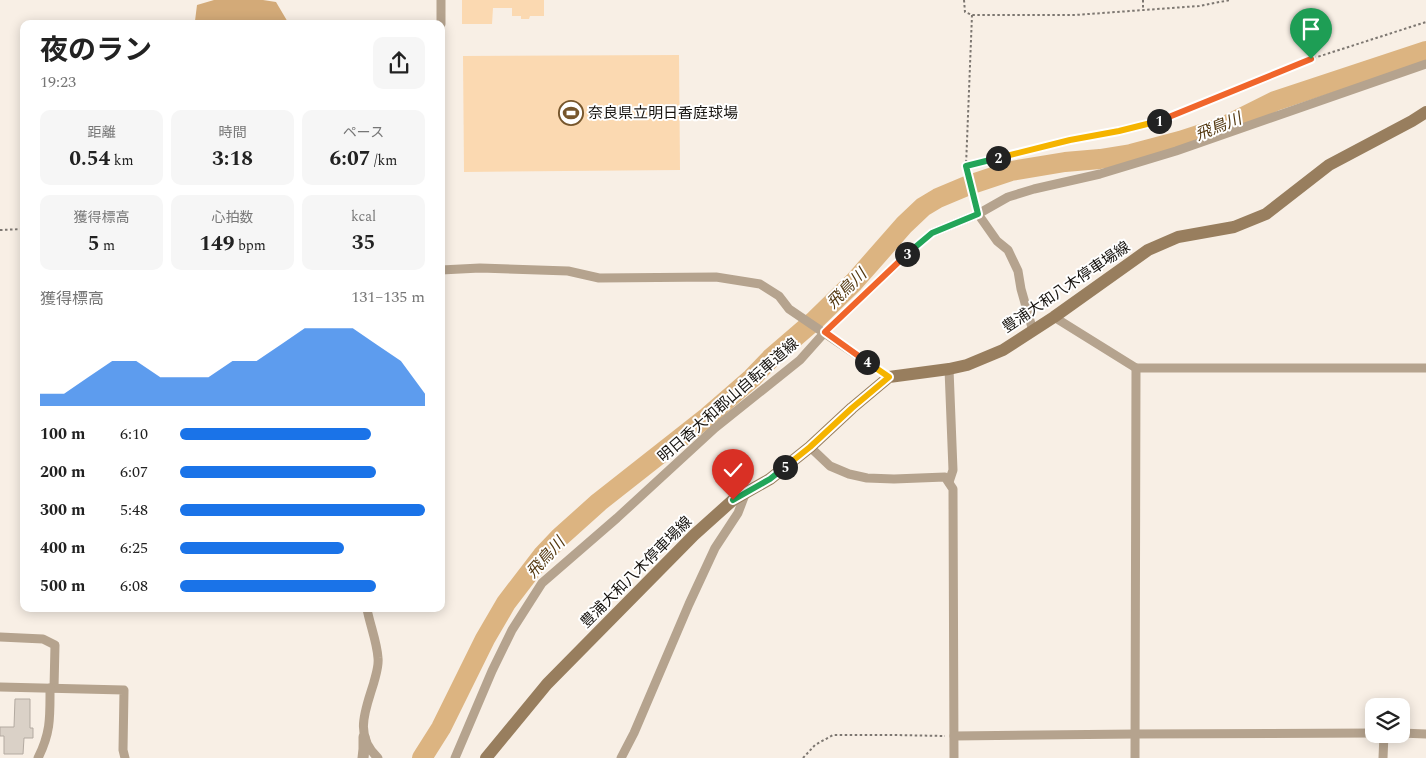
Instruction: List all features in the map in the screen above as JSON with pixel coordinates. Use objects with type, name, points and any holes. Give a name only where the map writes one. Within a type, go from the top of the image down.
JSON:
[{"type":"main road","name":"豊浦大和八木停車場線","points":[[486,758],[547,684],[694,535],[733,500],[770,479],[810,447],[889,377],[968,365],[1003,350],[1054,317],[1148,250],[1178,237],[1234,227],[1266,214],[1329,165],[1426,112]]},
{"type":"street","points":[[440,0],[440,20]]},
{"type":"street","name":"明日香大和郡山自転車道線","points":[[455,758],[492,671],[512,630],[542,583],[715,428],[800,360],[823,331],[932,233],[1008,197],[1100,174],[1176,151],[1426,64]]},
{"type":"street","points":[[978,211],[997,241],[1008,250],[1018,271],[1033,331]]},
{"type":"street","points":[[445,270],[480,268],[568,271],[599,278],[716,277],[760,284],[779,296],[790,309],[889,377]]},
{"type":"street","points":[[1054,317],[1136,368],[1426,368]]},
{"type":"street","points":[[1135,758],[1136,368]]},
{"type":"street","points":[[949,369],[953,470],[949,482]]},
{"type":"street","points":[[810,447],[830,466],[849,474],[867,478],[945,478],[954,489],[954,758]]},
{"type":"street","points":[[621,758],[634,733],[692,596],[715,548],[738,513],[746,492]]},
{"type":"street","points":[[363,758],[365,714],[378,668],[378,658],[368,612]]},
{"type":"street","points":[[0,638],[43,638],[55,644],[50,725],[38,758]]},
{"type":"street","points":[[0,688],[124,690],[124,758]]},
{"type":"street","points":[[954,736],[1365,733]]},
{"type":"street","points":[[1410,734],[1426,734]]},
{"type":"street","points":[[364,737],[370,750],[378,758]]},
{"type":"street","points":[[1383,758],[1384,743]]},
{"type":"path","points":[[964,0],[965,12],[972,14],[1075,15],[1199,6],[1230,0]]},
{"type":"path","points":[[1143,0],[1143,9]]},
{"type":"path","points":[[972,14],[966,166],[978,211]]},
{"type":"path","points":[[966,166],[1070,140],[1156,122],[1311,59],[1426,22]]},
{"type":"path","points":[[0,230],[20,229]]},
{"type":"path","points":[[803,758],[815,744],[833,736],[954,736]]},
{"type":"shaded area","points":[[214,0],[263,0],[276,2],[287,20],[195,20],[197,5]]},
{"type":"shaded area","points":[[462,0],[544,0],[544,16],[530,16],[529,19],[521,19],[521,16],[512,16],[512,8],[493,8],[492,24],[462,24]]},
{"type":"shaded area","name":"奈良県立明日香庭球場","points":[[679,55],[680,170],[464,172],[463,56]]},
{"type":"building","points":[[15,699],[30,699],[30,728],[33,728],[33,738],[24,738],[23,754],[4,754],[4,736],[0,736],[0,727],[14,727]]},
{"type":"waterway","name":"飛鳥川","points":[[422,758],[441,728],[485,639],[506,603],[542,556],[599,502],[707,417],[752,378],[772,357],[815,320],[854,282],[904,225],[923,207],[938,198],[969,185],[1011,171],[1131,154],[1180,141],[1223,127],[1275,101],[1426,51]]},
{"type":"place","name":"奈良県立明日香庭球場","points":[[571,113]]},
{"type":"route","points":[[733,500],[770,479],[810,447],[889,377],[825,332],[907,254],[932,233],[978,214],[966,166],[1070,140],[1156,122],[1311,59]]}]
